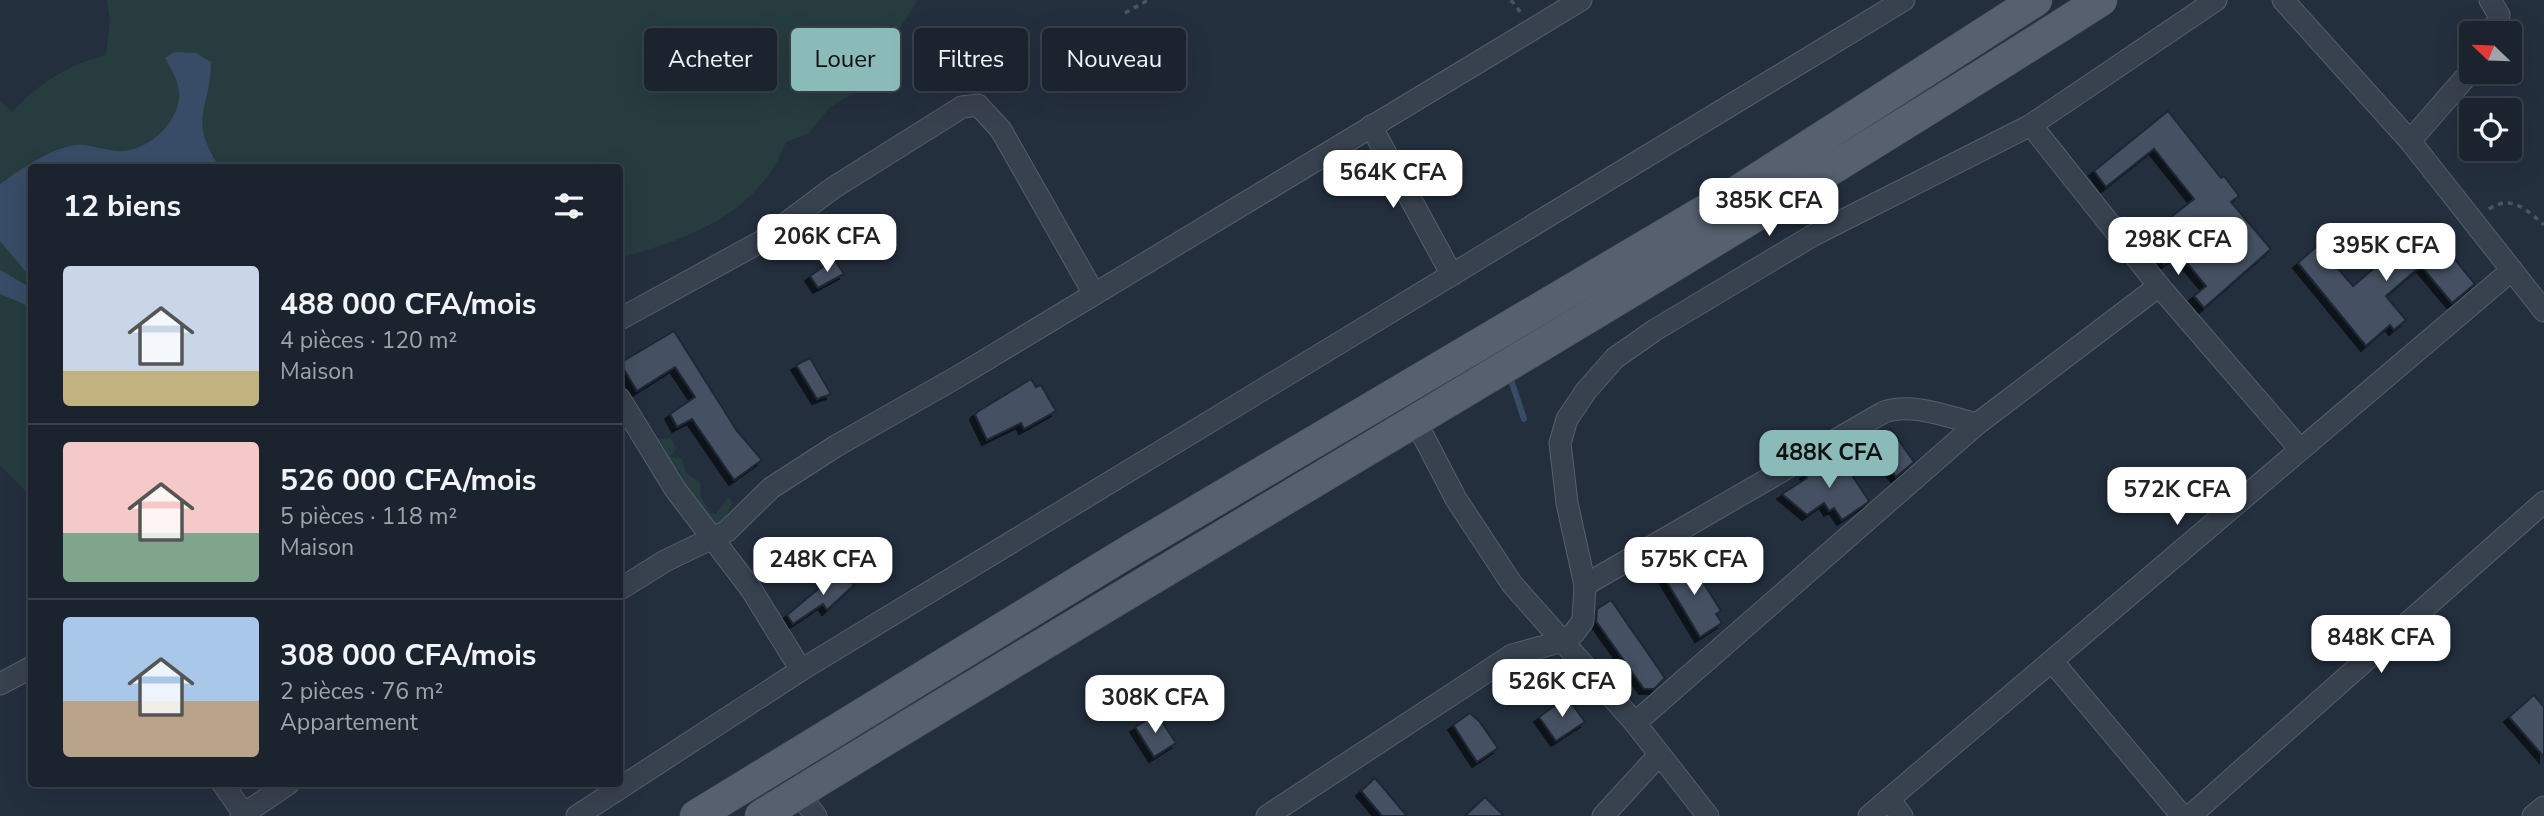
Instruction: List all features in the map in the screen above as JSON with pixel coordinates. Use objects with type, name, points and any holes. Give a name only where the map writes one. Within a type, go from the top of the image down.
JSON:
[{"type":"main road","points":[[696,816],[1131,550],[1737,192],[2036,0]]},
{"type":"main road","points":[[761,816],[807,804],[1161,571],[1416,422],[1875,145],[2101,0]]},
{"type":"street","points":[[623,587],[665,561],[727,531],[771,488],[814,460],[959,376],[1093,292],[1581,0]]},
{"type":"street","points":[[623,786],[801,670],[1904,0]]},
{"type":"street","points":[[1268,816],[1512,655],[1563,641],[1574,634],[1583,621],[1585,585],[1567,503],[1560,443],[1567,419],[1586,391],[1615,358],[1655,330],[1812,236],[2031,125],[2216,0]]},
{"type":"street","points":[[2283,0],[2410,141],[2544,311]]},
{"type":"street","points":[[2490,0],[2499,15],[2497,21]]},
{"type":"street","points":[[2410,141],[2460,84]]},
{"type":"street","points":[[623,317],[762,241],[833,188],[962,107],[978,105],[1001,130],[1093,292]]},
{"type":"street","points":[[2031,125],[2159,286],[2300,449]]},
{"type":"street","points":[[1371,126],[1452,275]]},
{"type":"street","points":[[1870,816],[1895,808],[2052,661],[2512,270]]},
{"type":"street","points":[[1635,723],[1977,424],[2159,286]]},
{"type":"street","points":[[623,404],[675,489],[751,589],[801,670]]},
{"type":"street","points":[[1585,585],[1884,412],[1896,408],[1912,409],[1977,424]]},
{"type":"street","points":[[1416,422],[1482,543],[1512,584],[1635,723],[1708,816]]},
{"type":"street","points":[[2190,816],[2544,502]]},
{"type":"street","points":[[2052,661],[2182,816]]},
{"type":"street","points":[[0,684],[28,669]]},
{"type":"street","points":[[1603,816],[1660,755]]},
{"type":"street","points":[[225,787],[242,815],[284,787]]},
{"type":"street","points":[[577,816],[621,787]]},
{"type":"street","points":[[2533,816],[2544,807]]},
{"type":"path","points":[[1125,13],[1148,0]]},
{"type":"path","points":[[2473,220],[2498,203],[2509,202],[2519,205],[2544,225]]},
{"type":"green space","points":[[107,0],[918,0],[900,28],[791,28],[791,91],[857,91],[829,108],[809,133],[786,142],[774,167],[758,188],[739,206],[695,232],[623,257],[623,164],[28,164],[28,493],[0,465],[0,101],[12,112],[54,76],[106,55],[110,21]]},
{"type":"green space","points":[[671,438],[676,449],[670,457],[682,459],[686,473],[700,482],[701,497],[710,513],[716,514],[728,498],[733,502],[727,513],[728,527],[694,524],[681,514],[680,471],[671,468],[654,440]]},
{"type":"water","points":[[174,52],[196,53],[211,62],[202,125],[210,151],[218,164],[31,164],[67,147],[83,145],[123,151],[139,147],[157,136],[171,120],[178,102],[177,83],[165,58]]},
{"type":"water","points":[[28,166],[28,274],[0,241],[0,184]]},
{"type":"water","points":[[0,270],[28,286],[28,306],[0,294]]},
{"type":"building","points":[[2168,111],[2221,178],[2224,176],[2239,196],[2231,202],[2271,249],[2204,308],[2194,296],[2206,286],[2179,253],[2164,265],[2144,238],[2194,199],[2154,149],[2106,187],[2094,171]]},
{"type":"building","points":[[2426,224],[2475,284],[2452,303],[2421,266],[2386,296],[2406,320],[2394,330],[2390,325],[2366,346],[2298,263],[2318,245],[2353,286]]},
{"type":"building","points":[[834,259],[844,274],[818,288],[810,276]]},
{"type":"building","points":[[674,331],[737,431],[762,460],[734,480],[692,419],[677,427],[670,414],[695,397],[675,367],[637,391],[623,368],[623,361]]},
{"type":"building","points":[[810,358],[831,394],[817,399],[796,365]]},
{"type":"building","points":[[1031,379],[1036,387],[1041,385],[1056,411],[1024,429],[1021,423],[987,440],[975,415],[977,412]]},
{"type":"building","points":[[1891,429],[1914,462],[1896,477],[1869,444]]},
{"type":"building","points":[[1838,454],[1869,501],[1867,503],[1842,520],[1834,508],[1829,511],[1824,503],[1807,515],[1782,494],[1807,478],[1805,474]]},
{"type":"building","points":[[1688,558],[1721,611],[1716,614],[1722,623],[1700,637],[1662,574]]},
{"type":"building","points":[[841,570],[854,585],[827,610],[823,604],[793,624],[787,615]]},
{"type":"building","points":[[1611,600],[1665,678],[1654,689],[1644,689],[1596,621],[1597,609]]},
{"type":"building","points":[[2534,695],[2544,707],[2544,757],[2509,717]]},
{"type":"building","points":[[1567,697],[1585,722],[1556,741],[1539,717]]},
{"type":"building","points":[[1470,713],[1498,748],[1477,762],[1453,725]]},
{"type":"building","points":[[1157,714],[1176,743],[1154,757],[1135,727]]},
{"type":"building","points":[[1375,778],[1407,816],[1382,816],[1361,791]]},
{"type":"building","points":[[1485,797],[1504,816],[1465,816]]},
{"type":"waterway","points":[[1511,380],[1524,419]]}]
